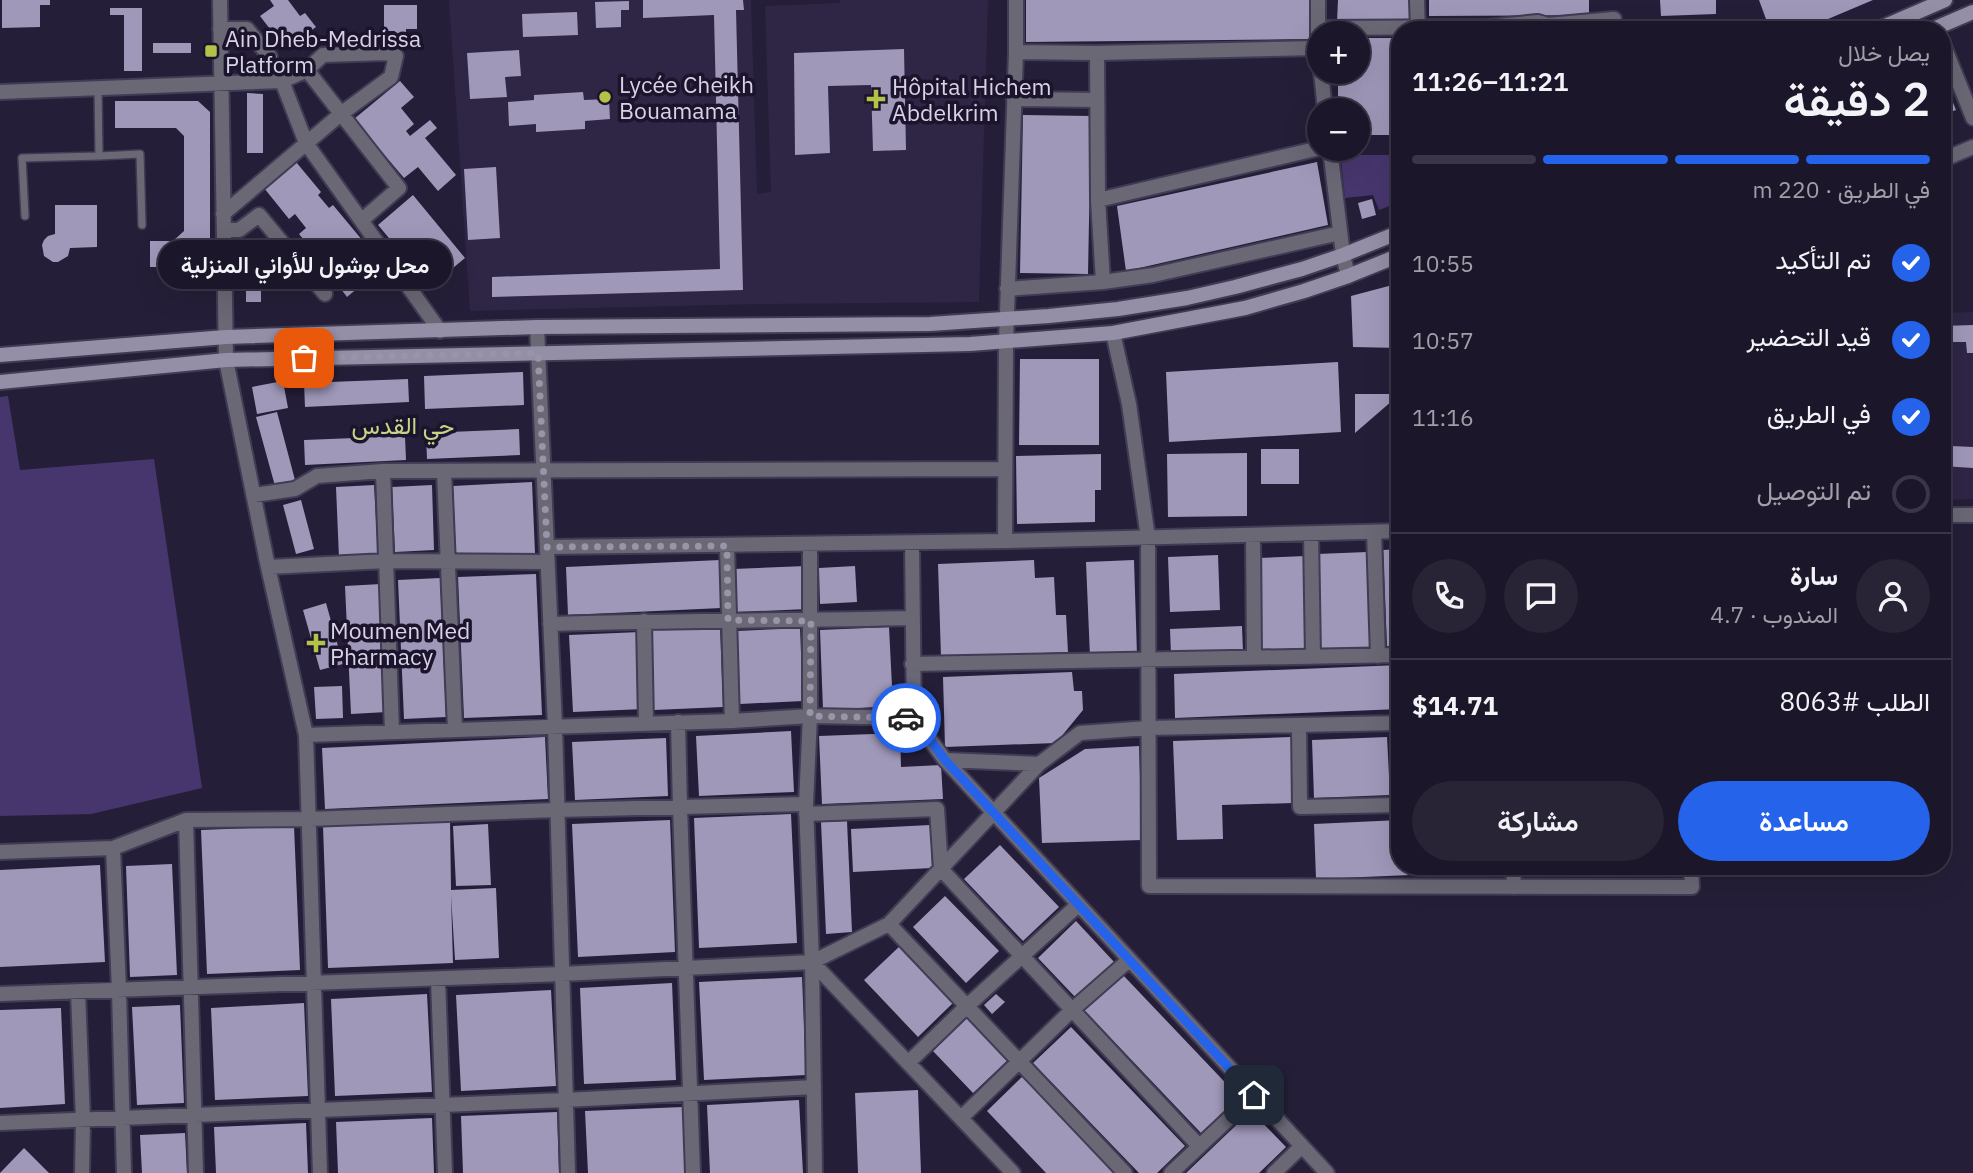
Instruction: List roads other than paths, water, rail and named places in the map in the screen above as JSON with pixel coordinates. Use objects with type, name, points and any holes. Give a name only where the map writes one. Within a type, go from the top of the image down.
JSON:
[{"type":"main road","points":[[1897,21],[1945,0]]},
{"type":"main road","points":[[1951,24],[1973,12]]},
{"type":"main road","points":[[0,355],[226,338],[537,327],[930,324],[1006,319],[1118,309],[1188,298],[1302,269],[1391,236]]},
{"type":"main road","points":[[0,382],[226,360],[1006,342],[1113,333],[1245,308],[1304,291],[1391,259]]},
{"type":"street","points":[[220,0],[226,360],[268,567],[306,734],[320,1173]]},
{"type":"street","points":[[1005,541],[1006,319],[1016,0]]},
{"type":"street","points":[[1318,0],[1318,21]]},
{"type":"street","points":[[1417,0],[1418,21]]},
{"type":"street","points":[[1592,21],[1614,19]]},
{"type":"street","points":[[1370,28],[1391,28]]},
{"type":"street","points":[[220,29],[247,29],[270,57]]},
{"type":"street","points":[[1016,52],[1307,56]]},
{"type":"street","points":[[0,92],[282,81],[306,70],[323,55],[386,53],[396,56],[391,77],[342,113],[223,214]]},
{"type":"street","points":[[1097,53],[1098,200],[1103,282]]},
{"type":"street","points":[[1951,65],[1973,118]]},
{"type":"street","points":[[306,70],[399,188],[362,220]]},
{"type":"street","points":[[282,81],[306,143],[440,331]]},
{"type":"street","points":[[1014,99],[1097,100]]},
{"type":"street","points":[[1951,157],[1973,148]]},
{"type":"street","points":[[1098,200],[1307,151]]},
{"type":"street","points":[[1331,161],[1348,276]]},
{"type":"street","points":[[224,230],[239,230],[259,215],[325,294]]},
{"type":"street","points":[[1007,289],[1103,282],[1153,275],[1340,233]]},
{"type":"street","points":[[537,327],[555,726],[569,1173]]},
{"type":"street","points":[[1113,333],[1129,404],[1148,538],[1149,886],[1692,887],[1691,875]]},
{"type":"street","points":[[254,495],[295,489],[317,476],[383,471],[1006,469]]},
{"type":"street","points":[[383,471],[392,732]]},
{"type":"street","points":[[444,472],[455,729]]},
{"type":"street","points":[[1951,515],[1973,515]]},
{"type":"street","points":[[268,567],[448,561],[727,546],[1391,531]]},
{"type":"street","points":[[1374,532],[1378,656]]},
{"type":"street","points":[[1311,534],[1313,657]]},
{"type":"street","points":[[1253,535],[1254,658]]},
{"type":"street","points":[[912,542],[914,718],[945,760],[1326,1173]]},
{"type":"street","points":[[810,544],[810,716],[806,809],[812,962],[815,1173]]},
{"type":"street","points":[[727,546],[732,721]]},
{"type":"street","points":[[550,624],[912,618]]},
{"type":"street","points":[[645,621],[646,723]]},
{"type":"street","points":[[912,664],[1391,655]]},
{"type":"street","points":[[306,734],[732,721],[810,716],[914,718]]},
{"type":"street","points":[[678,722],[693,1173]]},
{"type":"street","points":[[0,994],[438,979],[812,962],[889,924],[1039,764],[1080,733],[1148,728],[1391,723]]},
{"type":"street","points":[[1299,725],[1300,807],[1391,804]]},
{"type":"street","points":[[945,760],[1039,764]]},
{"type":"street","points":[[0,852],[113,848],[186,821],[680,807],[937,810],[941,869],[1199,1146]]},
{"type":"street","points":[[186,821],[196,1173]]},
{"type":"street","points":[[113,848],[124,1173]]},
{"type":"street","points":[[1513,875],[1514,887]]},
{"type":"street","points":[[908,1063],[1078,905]]},
{"type":"street","points":[[889,924],[1125,1173]]},
{"type":"street","points":[[961,1118],[1072,1010],[1129,960]]},
{"type":"street","points":[[812,962],[1013,1173]]},
{"type":"street","points":[[438,979],[445,1173]]},
{"type":"street","points":[[78,992],[83,1119],[82,1173]]},
{"type":"street","points":[[0,1123],[814,1087]]},
{"type":"street","points":[[1171,1173],[1254,1095]]},
{"type":"street","points":[[1275,1173],[1302,1146]]},
{"type":"lane","points":[[98,88],[99,156]]},
{"type":"lane","points":[[25,216],[22,158],[140,154],[142,225]]},
{"type":"place","name":"Ain Dheb-Medrissa Platform","points":[[211,51]]},
{"type":"place","name":"Lycée Cheikh Bouamama","points":[[605,97]]},
{"type":"place","name":"Hôpital Hichem Abdelkrim","points":[[876,99]]},
{"type":"place","name":"محل بوشول للأواني المنزلية","points":[[304,358]]},
{"type":"place","name":"Moumen Med Pharmacy","points":[[316,643]]},
{"type":"district","name":"حي القدس","points":[[403,425]]}]
